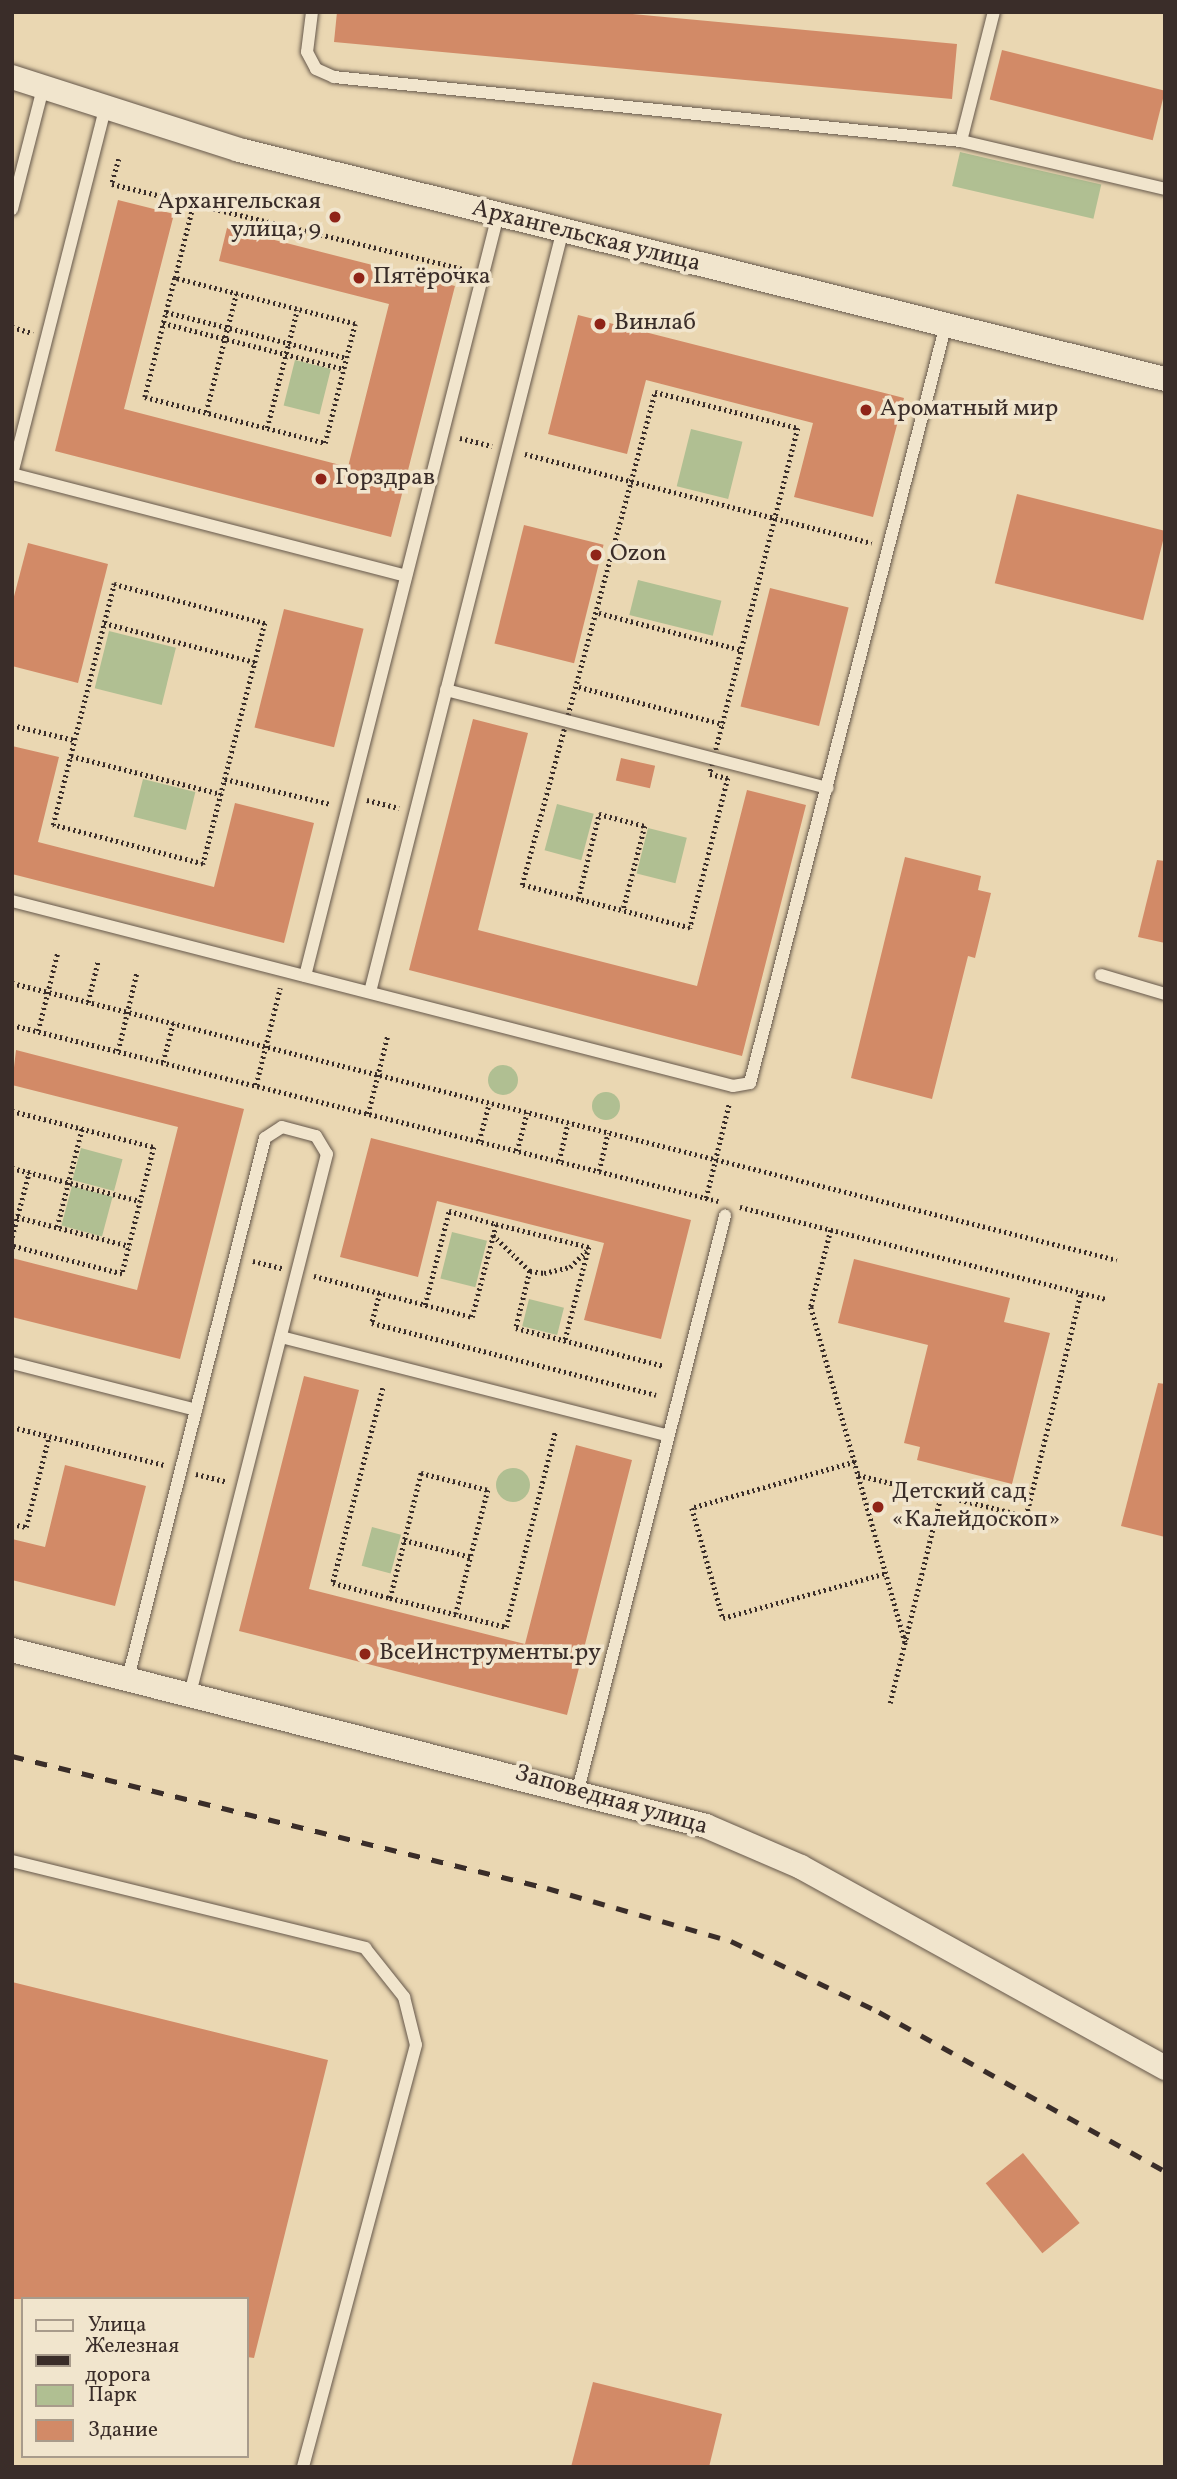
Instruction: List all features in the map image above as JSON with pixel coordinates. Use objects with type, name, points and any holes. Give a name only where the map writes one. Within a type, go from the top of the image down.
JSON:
[{"type":"street","name":"Архангельская улица","points":[[12,77],[239,150],[562,233],[1165,379]]},
{"type":"street","name":"Заповедная улица","points":[[12,1650],[578,1790],[706,1826],[801,1867],[1165,2068]]},
{"type":"lane","points":[[312,12],[307,52],[316,69],[334,77],[961,141],[1165,190]]},
{"type":"lane","points":[[961,141],[993,12]]},
{"type":"lane","points":[[12,209],[43,88]]},
{"type":"lane","points":[[105,109],[12,474],[406,576]]},
{"type":"lane","points":[[304,976],[498,215]]},
{"type":"lane","points":[[370,992],[562,233]]},
{"type":"lane","points":[[12,901],[733,1086],[750,1083],[755,1074],[946,324]]},
{"type":"lane","points":[[446,690],[828,788]]},
{"type":"lane","points":[[1101,975],[1165,994]]},
{"type":"lane","points":[[128,1678],[265,1138],[275,1127],[305,1133],[323,1140],[327,1154],[190,1694]]},
{"type":"lane","points":[[578,1790],[724,1216]]},
{"type":"lane","points":[[281,1337],[668,1436]]},
{"type":"lane","points":[[12,1363],[196,1410]]},
{"type":"lane","points":[[12,1860],[365,1948],[404,1997],[416,2045],[303,2467]]},
{"type":"path","points":[[119,159],[112,184],[462,273],[465,262]]},
{"type":"path","points":[[175,278],[355,324],[325,443],[145,397],[193,205]]},
{"type":"path","points":[[206,412],[236,294]]},
{"type":"path","points":[[267,428],[297,310]]},
{"type":"path","points":[[166,312],[346,358]]},
{"type":"path","points":[[163,323],[344,369]]},
{"type":"path","points":[[585,667],[655,391],[798,428],[728,703]]},
{"type":"path","points":[[548,460],[863,541]]},
{"type":"path","points":[[114,584],[265,623],[203,864],[53,825],[104,623],[114,584]]},
{"type":"path","points":[[598,613],[742,650]]},
{"type":"path","points":[[104,623],[255,662]]},
{"type":"path","points":[[579,687],[723,724]]},
{"type":"path","points":[[12,725],[74,740]]},
{"type":"path","points":[[71,756],[221,794]]},
{"type":"path","points":[[551,770],[522,885],[623,911],[690,928],[719,813]]},
{"type":"path","points":[[225,779],[314,802]]},
{"type":"path","points":[[578,899],[599,814],[645,826],[623,911]]},
{"type":"path","points":[[38,1031],[58,951]]},
{"type":"path","points":[[88,1002],[98,961]]},
{"type":"path","points":[[256,1085],[284,970]]},
{"type":"path","points":[[118,1051],[137,971]]},
{"type":"path","points":[[12,983],[1116,1260]]},
{"type":"path","points":[[163,1062],[173,1023]]},
{"type":"path","points":[[12,1025],[1107,1298]]},
{"type":"path","points":[[368,1114],[388,1034]]},
{"type":"path","points":[[705,1198],[733,1086]]},
{"type":"path","points":[[480,1141],[489,1103]]},
{"type":"path","points":[[12,1111],[154,1147],[122,1274],[12,1246]]},
{"type":"path","points":[[517,1151],[527,1112]]},
{"type":"path","points":[[559,1161],[568,1122]]},
{"type":"path","points":[[57,1227],[82,1128]]},
{"type":"path","points":[[599,1171],[608,1133]]},
{"type":"path","points":[[12,1168],[140,1201]]},
{"type":"path","points":[[12,1237],[29,1172]]},
{"type":"path","points":[[425,1305],[449,1212],[589,1247]]},
{"type":"path","points":[[17,1217],[129,1246]]},
{"type":"path","points":[[235,1256],[472,1317],[496,1224]]},
{"type":"path","points":[[831,1230],[811,1307],[905,1642]]},
{"type":"path","points":[[493,1235],[530,1271],[557,1274],[589,1247]]},
{"type":"path","points":[[565,1341],[589,1247]]},
{"type":"path","points":[[530,1271],[516,1328],[664,1366]]},
{"type":"path","points":[[858,1475],[1026,1516],[1081,1292]]},
{"type":"path","points":[[380,1293],[372,1323],[656,1395]]},
{"type":"path","points":[[383,1388],[333,1583],[456,1615],[506,1627],[555,1432]]},
{"type":"path","points":[[12,1427],[243,1486]]},
{"type":"path","points":[[12,1524],[26,1527],[49,1436]]},
{"type":"path","points":[[855,1462],[692,1508],[723,1618],[886,1573]]},
{"type":"path","points":[[390,1598],[421,1473],[435,1476],[488,1490],[456,1615]]},
{"type":"path","points":[[890,1703],[941,1495]]},
{"type":"path","points":[[404,1541],[471,1557]]},
{"type":"green space","points":[[960,152],[1101,185],[1093,219],[952,186]]},
{"type":"green space","points":[[295,360],[331,369],[320,415],[284,406]]},
{"type":"green space","points":[[691,429],[742,442],[728,499],[677,486]]},
{"type":"green space","points":[[638,580],[721,601],[713,636],[629,615]]},
{"type":"green space","points":[[109,631],[176,648],[162,705],[95,688]]},
{"type":"green space","points":[[143,779],[195,792],[186,830],[134,817]]},
{"type":"green space","points":[[557,804],[594,814],[581,860],[545,850]]},
{"type":"green space","points":[[648,828],[687,838],[675,883],[637,874]]},
{"type":"green space","points":[[503,1065],[513,1070],[518,1080],[513,1090],[503,1095],[493,1090],[488,1080],[493,1070]]},
{"type":"green space","points":[[606,1092],[616,1096],[620,1106],[616,1116],[606,1120],[596,1116],[592,1106],[596,1096]]},
{"type":"green space","points":[[81,1148],[123,1159],[114,1191],[72,1180]]},
{"type":"green space","points":[[72,1186],[113,1197],[102,1236],[61,1226]]},
{"type":"green space","points":[[452,1232],[487,1241],[475,1287],[440,1279]]},
{"type":"green space","points":[[529,1299],[564,1308],[557,1335],[522,1326]]},
{"type":"green space","points":[[513,1468],[525,1473],[530,1485],[525,1497],[513,1502],[501,1497],[496,1485],[501,1473]]},
{"type":"green space","points":[[372,1527],[401,1535],[391,1573],[362,1566]]},
{"type":"building","points":[[337,12],[611,12],[957,44],[952,99],[334,42]]},
{"type":"building","points":[[1002,50],[1165,91],[1153,140],[990,99]]},
{"type":"building","points":[[118,200],[174,214],[124,409],[348,467],[389,304],[219,261],[227,228],[455,286],[391,537],[55,451]]},
{"type":"building","points":[[578,315],[904,398],[873,517],[794,497],[813,423],[646,380],[627,454],[548,434]]},
{"type":"building","points":[[1017,494],[1165,531],[1143,620],[995,583]]},
{"type":"building","points":[[524,525],[604,545],[574,663],[494,643]]},
{"type":"building","points":[[28,543],[108,564],[78,683],[12,666],[12,604]]},
{"type":"building","points":[[770,588],[849,608],[819,726],[740,706]]},
{"type":"building","points":[[284,609],[364,629],[334,747],[254,727]]},
{"type":"building","points":[[473,719],[528,733],[478,930],[697,986],[747,790],[806,805],[742,1056],[409,970]]},
{"type":"building","points":[[12,746],[59,757],[38,842],[214,887],[235,803],[314,823],[284,943],[12,874]]},
{"type":"building","points":[[621,758],[655,766],[650,788],[616,780]]},
{"type":"building","points":[[905,857],[981,876],[978,890],[991,893],[975,958],[968,956],[932,1099],[851,1078]]},
{"type":"building","points":[[1157,860],[1165,861],[1165,943],[1138,937]]},
{"type":"building","points":[[16,1050],[244,1109],[180,1359],[12,1317],[12,1258],[137,1290],[178,1127],[12,1085]]},
{"type":"building","points":[[371,1138],[691,1220],[661,1339],[584,1320],[604,1243],[437,1201],[418,1277],[340,1257]]},
{"type":"building","points":[[854,1259],[1010,1298],[1004,1322],[1050,1333],[1012,1484],[917,1460],[920,1447],[904,1443],[928,1345],[838,1323]]},
{"type":"building","points":[[304,1376],[359,1390],[309,1589],[525,1644],[576,1445],[632,1460],[567,1715],[239,1631]]},
{"type":"building","points":[[1158,1383],[1165,1384],[1165,1537],[1121,1526]]},
{"type":"building","points":[[65,1465],[146,1486],[115,1606],[12,1580],[12,1539],[45,1547]]},
{"type":"building","points":[[12,1982],[328,2060],[254,2358],[248,2357],[248,2297],[12,2299]]},
{"type":"building","points":[[1023,2153],[1080,2223],[1042,2253],[986,2183]]},
{"type":"building","points":[[593,2382],[722,2414],[709,2467],[571,2467]]},
{"type":"railway","points":[[12,1756],[547,1888],[731,1941],[879,2012],[1165,2171]]},
{"type":"place","name":"Архангельская улица, 9","points":[[335,217]]},
{"type":"place","name":"Пятёрочка","points":[[359,278]]},
{"type":"place","name":"Винлаб","points":[[600,324]]},
{"type":"place","name":"Ароматный мир","points":[[866,410]]},
{"type":"place","name":"Горздрав","points":[[321,479]]},
{"type":"place","name":"Ozon","points":[[596,555]]},
{"type":"place","name":"Детский сад «Калейдоскоп»","points":[[878,1507]]},
{"type":"place","name":"ВсеИнструменты.ру","points":[[365,1654]]}]
